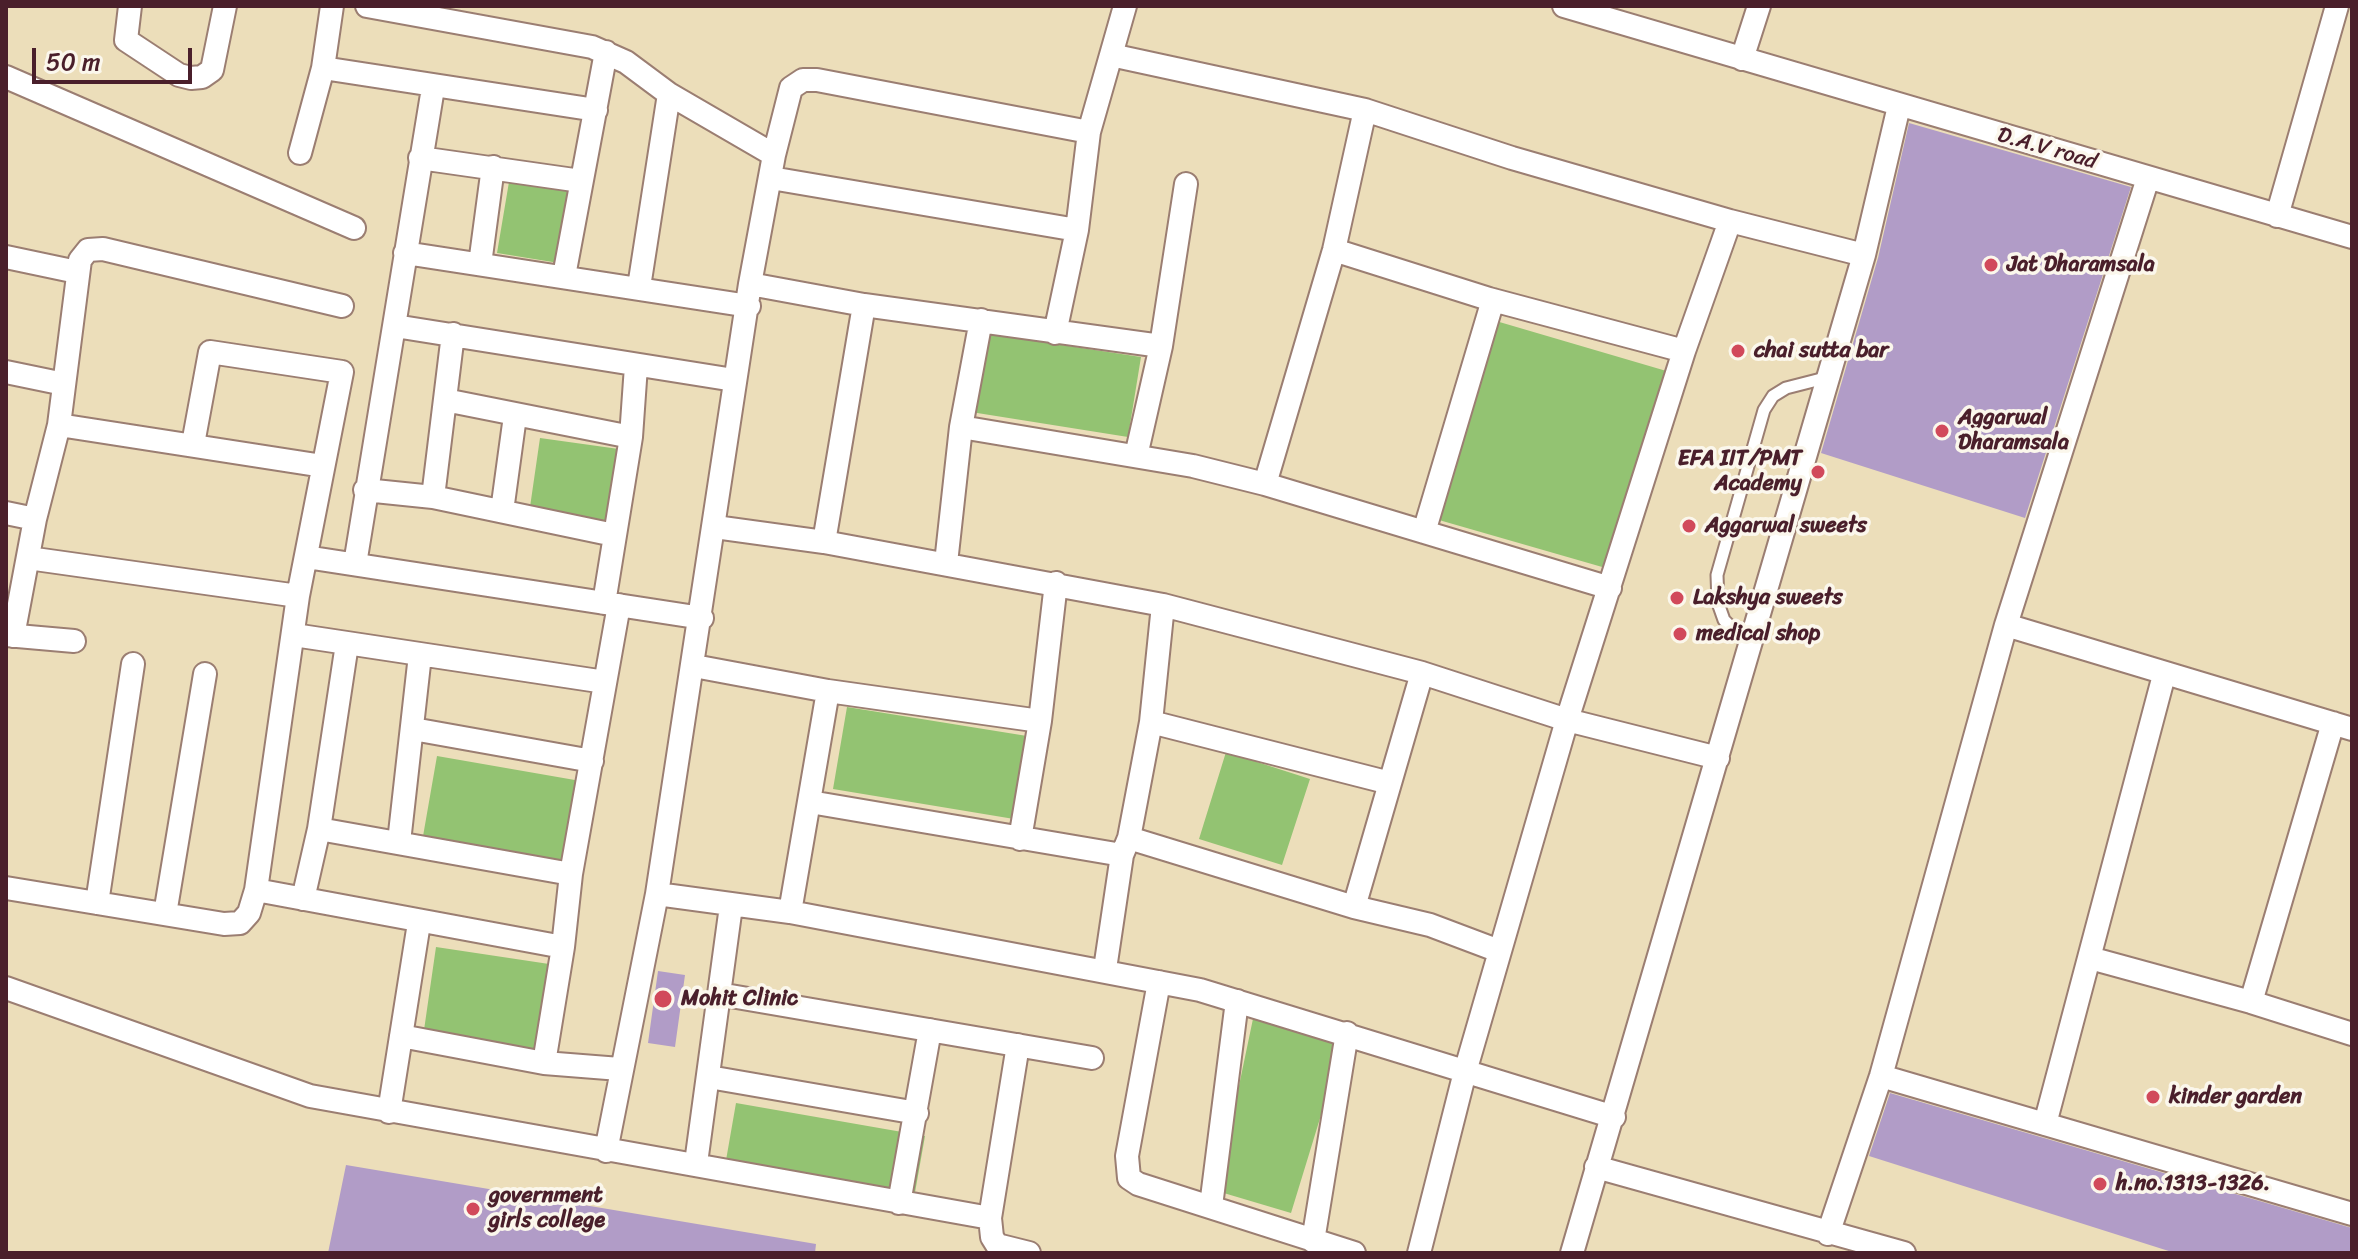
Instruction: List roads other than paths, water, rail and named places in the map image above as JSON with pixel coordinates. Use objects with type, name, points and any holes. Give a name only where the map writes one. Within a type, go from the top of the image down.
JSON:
[{"type":"street","points":[[130,6],[126,40],[179,75],[191,78],[202,77],[212,70],[225,6]]},
{"type":"street","points":[[300,153],[323,68],[332,6]]},
{"type":"street","points":[[367,6],[606,52],[772,166],[1077,230]]},
{"type":"street","points":[[1055,333],[1077,230],[1089,132],[1125,6]]},
{"type":"street","name":"D.A.V road","points":[[1565,6],[2352,237]]},
{"type":"street","points":[[1742,59],[1759,6]]},
{"type":"street","points":[[2277,216],[2337,6]]},
{"type":"street","points":[[564,276],[606,52]]},
{"type":"street","points":[[1111,55],[1365,110],[1512,158],[1730,221],[1864,255]]},
{"type":"street","points":[[323,68],[433,88],[596,110]]},
{"type":"street","points":[[6,77],[354,228]]},
{"type":"street","points":[[606,1151],[657,894],[702,618],[734,380],[772,166],[791,88],[803,80],[1089,132]]},
{"type":"street","points":[[355,564],[433,88]]},
{"type":"street","points":[[639,287],[669,94]]},
{"type":"street","points":[[1572,1253],[1864,255],[1899,106]]},
{"type":"street","points":[[1265,484],[1334,250],[1365,110]]},
{"type":"street","points":[[420,158],[581,181]]},
{"type":"street","points":[[480,264],[493,167]]},
{"type":"street","points":[[1828,1234],[1881,1076],[2006,625],[2148,178]]},
{"type":"street","points":[[1136,456],[1161,346],[1186,184]]},
{"type":"street","points":[[1419,1253],[1465,1072],[1567,720],[1684,351],[1730,221]]},
{"type":"street","points":[[74,641],[9,635],[59,425],[77,272],[80,260],[88,250],[103,249],[342,306]]},
{"type":"street","points":[[1334,250],[1493,300],[1684,351]]},
{"type":"street","points":[[405,253],[639,287],[864,305],[1161,346]]},
{"type":"street","points":[[6,257],[77,272]]},
{"type":"street","points":[[1424,532],[1493,300]]},
{"type":"street","points":[[824,542],[864,305]]},
{"type":"street","points":[[946,563],[961,427],[981,320]]},
{"type":"street","points":[[395,326],[734,380]]},
{"type":"street","points":[[433,497],[453,334]]},
{"type":"street","points":[[6,888],[224,924],[240,923],[249,913],[256,890],[298,596],[342,372],[210,352],[193,444]]},
{"type":"street","points":[[544,1063],[563,947],[571,874],[605,682],[614,535],[631,437],[636,366]]},
{"type":"street","points":[[6,372],[64,384]]},
{"type":"street","points":[[445,400],[631,437]]},
{"type":"street","points":[[502,511],[515,416]]},
{"type":"street","points":[[59,425],[323,466]]},
{"type":"street","points":[[961,427],[1136,456],[1265,484],[1610,588]]},
{"type":"street","points":[[365,490],[433,497],[614,535]]},
{"type":"street","points":[[6,513],[35,519]]},
{"type":"street","points":[[715,527],[946,563],[1163,605],[1422,673],[1567,720],[1718,758]]},
{"type":"street","points":[[306,557],[702,618]]},
{"type":"street","points":[[28,558],[298,596]]},
{"type":"street","points":[[1020,839],[1040,721],[1056,583]]},
{"type":"street","points":[[1105,969],[1125,847],[1151,722],[1163,605]]},
{"type":"street","points":[[2006,625],[2342,726],[2251,1002]]},
{"type":"street","points":[[294,635],[605,682]]},
{"type":"street","points":[[303,899],[319,829],[347,644]]},
{"type":"street","points":[[399,842],[420,655]]},
{"type":"street","points":[[97,903],[133,664]]},
{"type":"street","points":[[694,666],[828,691],[1040,721]]},
{"type":"street","points":[[1354,907],[1422,673]]},
{"type":"street","points":[[165,914],[205,674]]},
{"type":"street","points":[[2045,1124],[2164,675]]},
{"type":"street","points":[[790,912],[828,691]]},
{"type":"street","points":[[1151,722],[1390,783]]},
{"type":"street","points":[[413,729],[592,761]]},
{"type":"street","points":[[810,802],[1020,839],[1125,847],[1430,925],[1499,951]]},
{"type":"street","points":[[319,829],[571,874]]},
{"type":"street","points":[[256,890],[419,923],[563,947]]},
{"type":"street","points":[[657,894],[790,912],[1105,969],[1237,1001],[1614,1117]]},
{"type":"street","points":[[696,1163],[731,906]]},
{"type":"street","points":[[389,1112],[419,923]]},
{"type":"street","points":[[2090,958],[2251,1002],[2352,1034]]},
{"type":"street","points":[[1159,982],[1126,1167],[1129,1178],[1138,1184],[1354,1253]]},
{"type":"street","points":[[6,988],[310,1096],[990,1218]]},
{"type":"street","points":[[719,994],[1092,1058]]},
{"type":"street","points":[[1211,1206],[1237,1001]]},
{"type":"street","points":[[899,1203],[930,1030]]},
{"type":"street","points":[[1313,1241],[1347,1033]]},
{"type":"street","points":[[401,1036],[544,1063],[620,1069]]},
{"type":"street","points":[[1018,1045],[990,1218],[992,1237],[997,1245],[1029,1253]]},
{"type":"street","points":[[1881,1076],[2352,1214]]},
{"type":"street","points":[[709,1077],[917,1113]]},
{"type":"street","points":[[1596,1167],[1904,1253]]},
{"type":"lane","points":[[1750,647],[1724,620],[1718,603],[1717,575],[1764,410],[1773,396],[1786,388],[1829,377]]},
{"type":"place","name":"Jat Dharamsala","points":[[1991,265]]},
{"type":"place","name":"chai sutta bar","points":[[1738,351]]},
{"type":"place","name":"Aggarwal Dharamsala","points":[[1942,431]]},
{"type":"place","name":"EFA IIT/PMT Academy","points":[[1818,472]]},
{"type":"place","name":"Aggarwal sweets","points":[[1689,526]]},
{"type":"place","name":"Lakshya sweets","points":[[1677,598]]},
{"type":"place","name":"medical shop","points":[[1680,634]]},
{"type":"place","name":"Mohit Clinic","points":[[663,999]]},
{"type":"place","name":"kinder garden","points":[[2153,1097]]},
{"type":"place","name":"h.no.1313-1326.","points":[[2100,1184]]},
{"type":"place","name":"government girls college","points":[[473,1209]]}]
